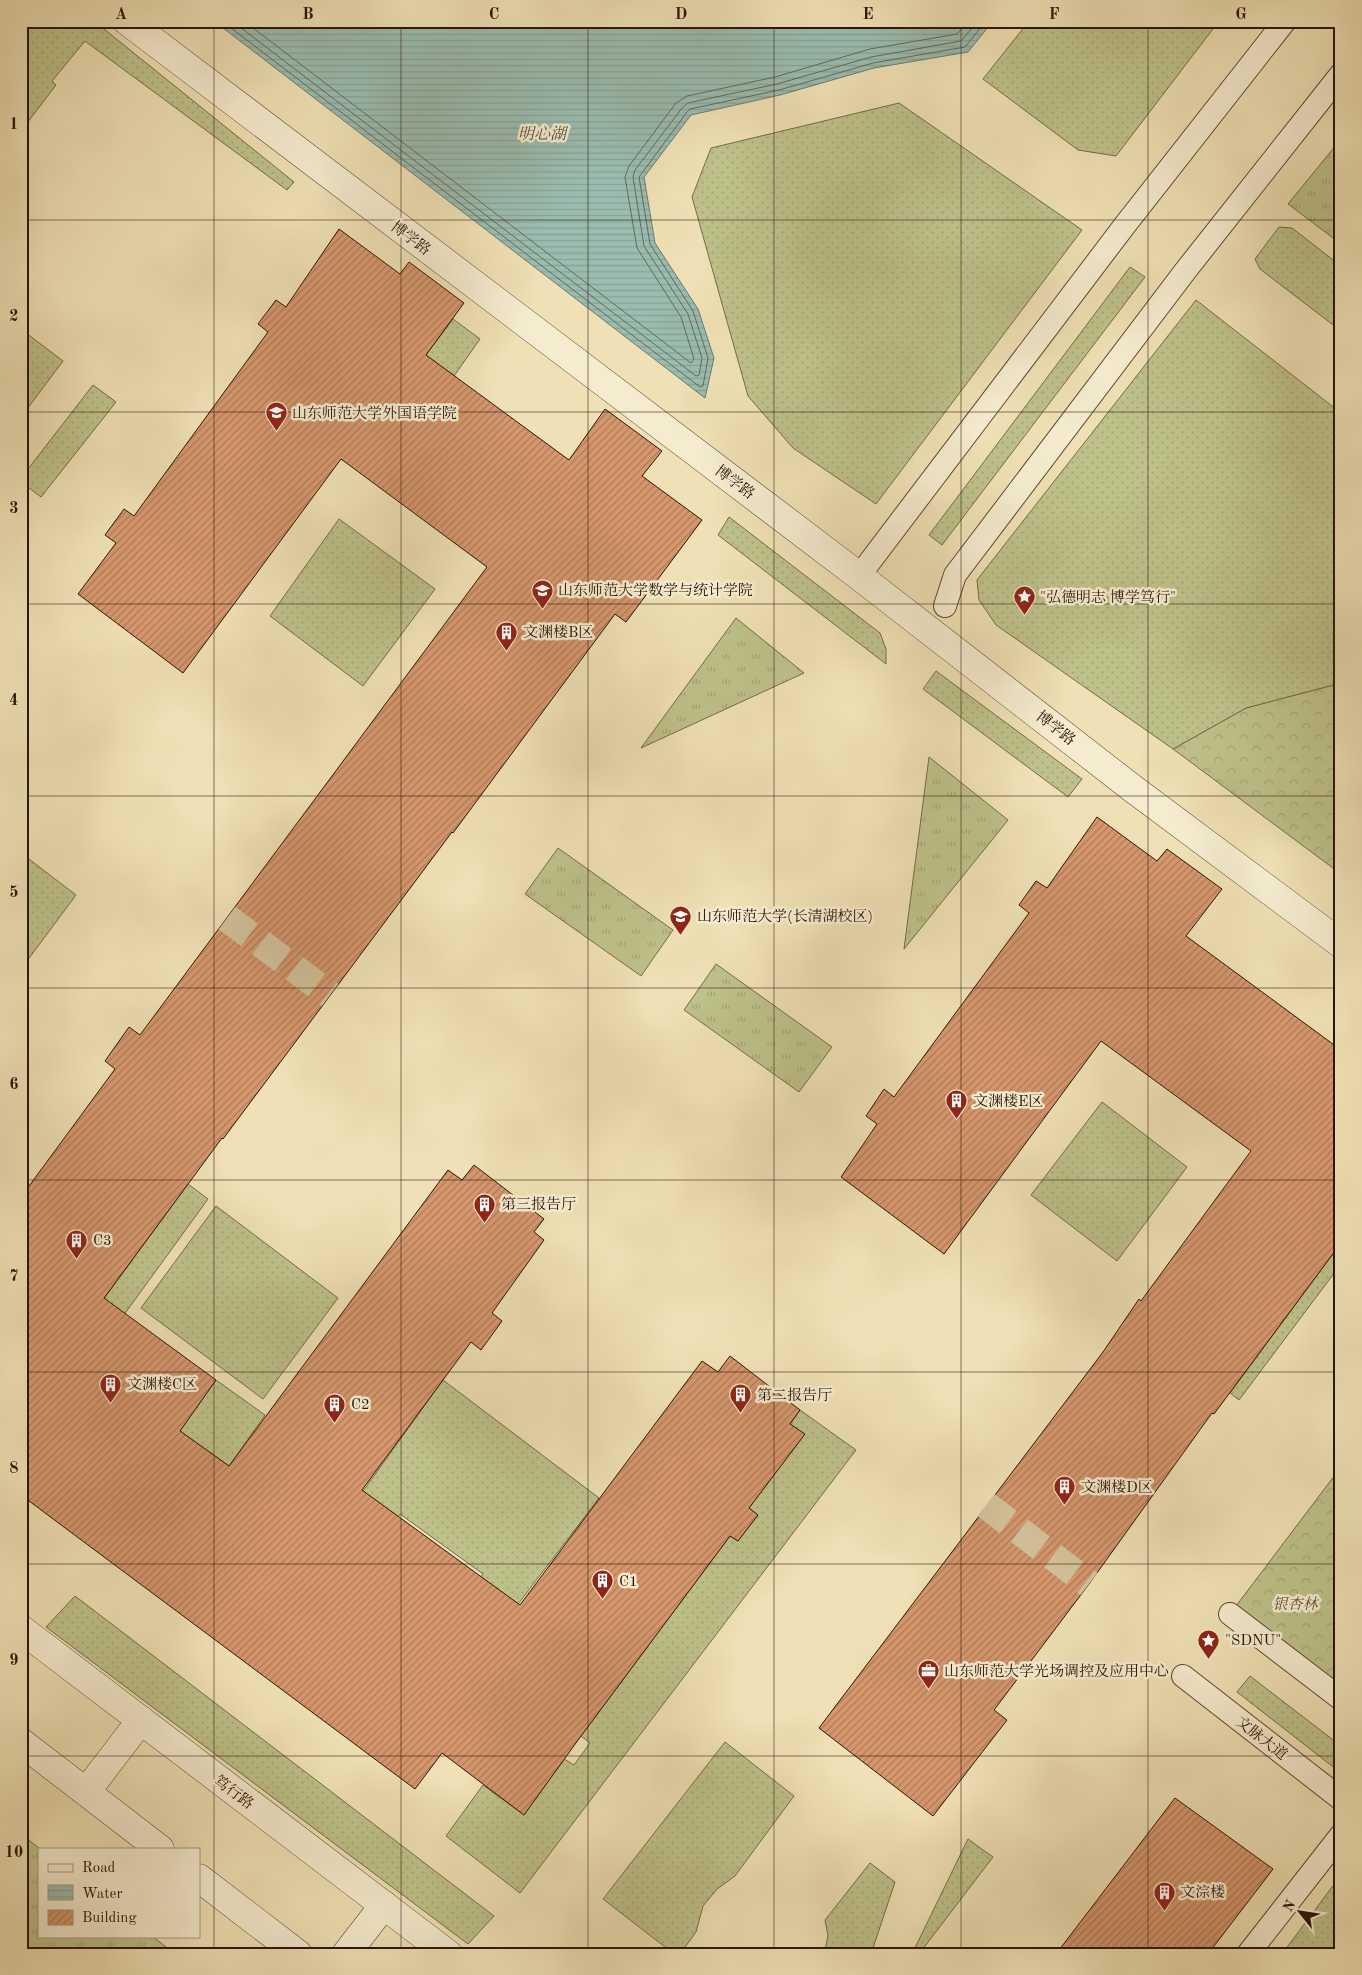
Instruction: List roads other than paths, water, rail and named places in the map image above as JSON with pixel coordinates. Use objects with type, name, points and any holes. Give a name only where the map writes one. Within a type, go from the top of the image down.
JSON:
[{"type":"street","name":"博学路","points":[[127,21],[859,576],[1124,782],[1341,944]]},
{"type":"street","name":"笃行路","points":[[21,1629],[448,1954]]},
{"type":"street","points":[[86,1792],[141,1720]]},
{"type":"street","points":[[21,1742],[159,1848]]},
{"type":"street","points":[[200,1879],[298,1954]]},
{"type":"street","points":[[346,1954],[384,1905]]},
{"type":"lane","points":[[859,576],[1125,225],[1285,21]]},
{"type":"lane","points":[[945,606],[954,575],[1186,270],[1341,74]]},
{"type":"lane","points":[[1230,1614],[1341,1699]]},
{"type":"lane","name":"文脉大道","points":[[1183,1676],[1341,1799]]},
{"type":"lane","points":[[1248,1954],[1341,1835]]},
{"type":"water","name":"明心湖","points":[[214,21],[993,21],[968,52],[874,68],[780,95],[691,115],[644,177],[655,243],[698,309],[714,358],[705,398]]},
{"type":"tunnel","points":[[227,918],[330,995]]},
{"type":"tunnel","points":[[986,1505],[1089,1584]]},
{"type":"place","name":"山东师范大学外国语学院","points":[[276,432]]},
{"type":"place","name":"山东师范大学数学与统计学院","points":[[542,609]]},
{"type":"place","name":"\"弘德明志 博学笃行\"","points":[[1024,616]]},
{"type":"place","name":"文渊楼B区","points":[[507,651]]},
{"type":"place","name":"山东师范大学(长清湖校区)","points":[[681,935]]},
{"type":"place","name":"文渊楼E区","points":[[957,1120]]},
{"type":"place","name":"第三报告厅","points":[[485,1223]]},
{"type":"place","name":"C3","points":[[77,1259]]},
{"type":"place","name":"文渊楼C区","points":[[111,1403]]},
{"type":"place","name":"第二报告厅","points":[[741,1414]]},
{"type":"place","name":"C2","points":[[335,1423]]},
{"type":"place","name":"文渊楼D区","points":[[1065,1506]]},
{"type":"place","name":"C1","points":[[603,1600]]},
{"type":"place","name":"\"SDNU\"","points":[[1209,1659]]},
{"type":"place","name":"山东师范大学光场调控及应用中心","points":[[928,1690]]},
{"type":"place","name":"文淙楼","points":[[1164,1911]]},
{"type":"park label","name":"银杏林","points":[[1295,1604]]}]
